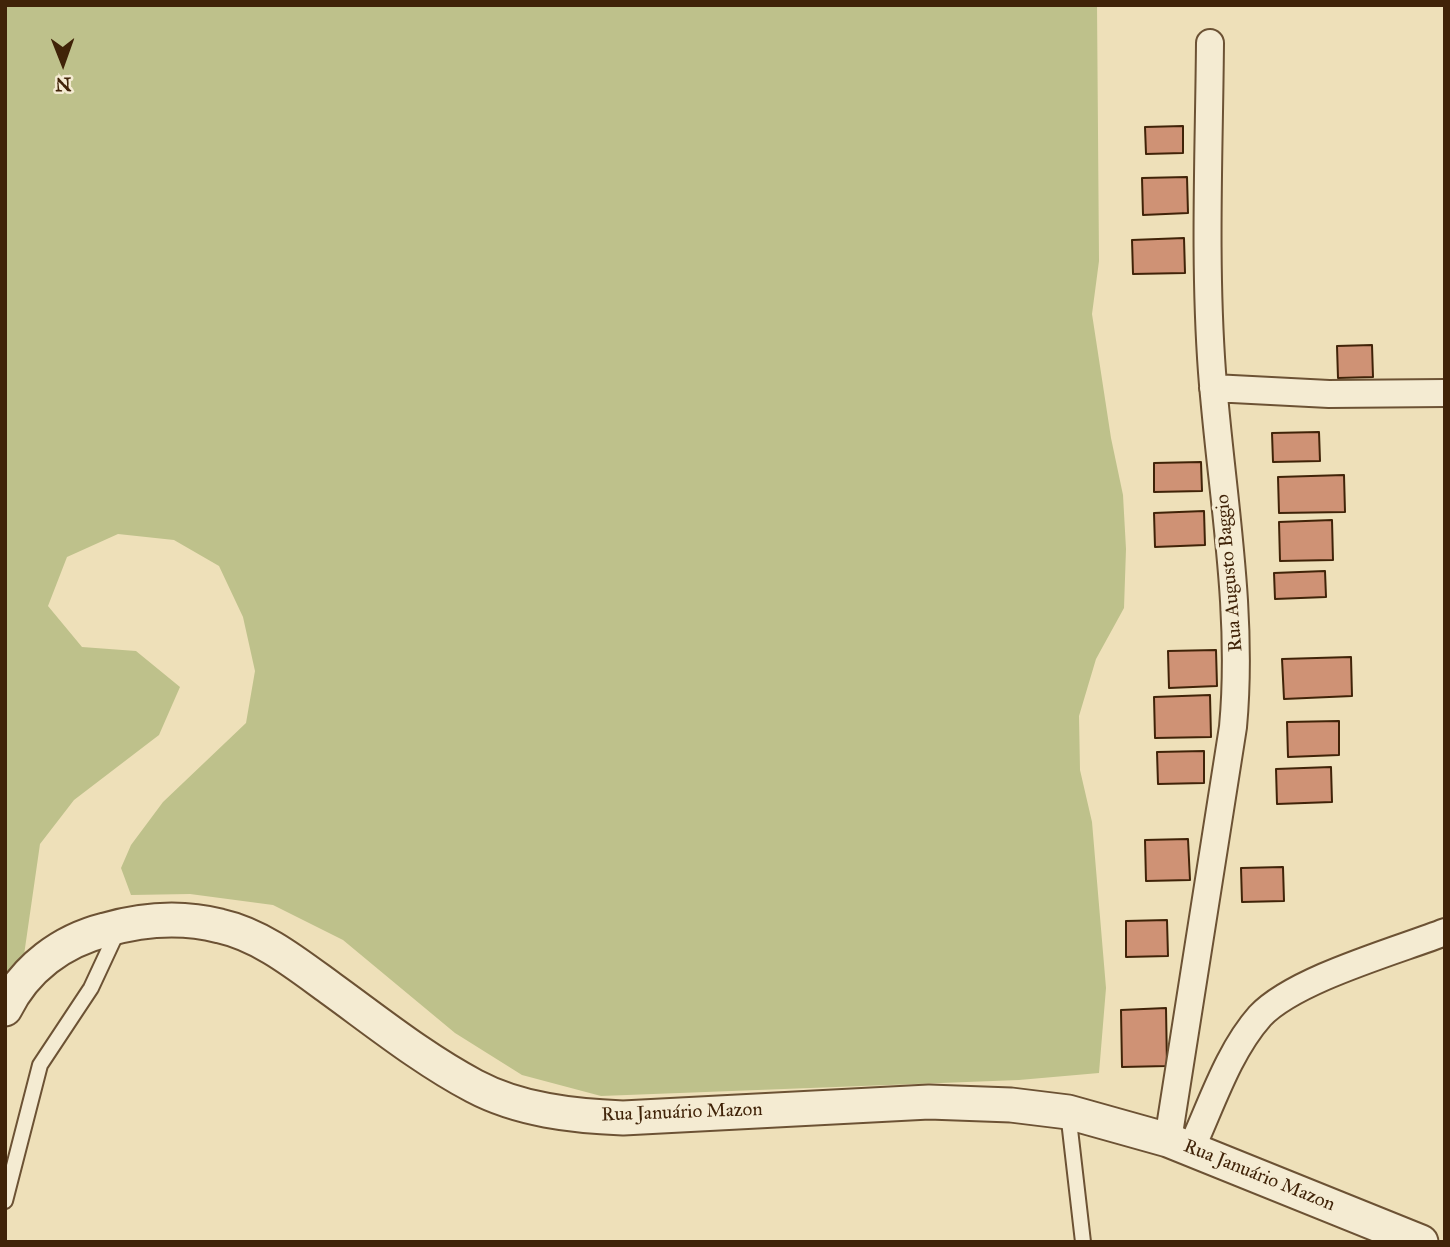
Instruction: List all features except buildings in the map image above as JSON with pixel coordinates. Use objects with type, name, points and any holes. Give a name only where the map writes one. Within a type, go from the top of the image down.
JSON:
[{"type":"street","name":"Rua Augusto Baggio","points":[[1180,1145],[1237,678],[1237,624],[1213,388],[1209,285],[1210,43]]},
{"type":"street","points":[[1213,388],[1329,394],[1445,393]]},
{"type":"street","name":"Rua Januário Mazon","points":[[5,1009],[33,969],[61,947],[86,935],[120,926],[187,920],[222,926],[254,938],[476,1088],[543,1109],[584,1116],[623,1118],[929,1102],[1011,1105],[1068,1112],[1180,1145],[1421,1242]]},
{"type":"street","points":[[1180,1145],[1234,1056],[1261,1016],[1275,1003],[1331,976],[1445,932]]},
{"type":"lane","points":[[5,1201],[40,1065],[91,988],[120,926]]},
{"type":"lane","points":[[1068,1112],[1083,1242]]},
{"type":"green space","points":[[5,5],[1097,5],[1099,261],[1092,314],[1111,438],[1123,495],[1126,549],[1124,608],[1096,659],[1079,716],[1080,770],[1092,822],[1106,988],[1099,1073],[1019,1080],[601,1096],[522,1075],[455,1033],[343,940],[273,905],[190,894],[131,895],[121,868],[131,845],[163,802],[246,723],[255,671],[243,617],[219,566],[174,540],[118,534],[67,557],[48,606],[82,647],[136,651],[180,687],[159,735],[74,800],[40,844],[24,955],[5,979]]}]
